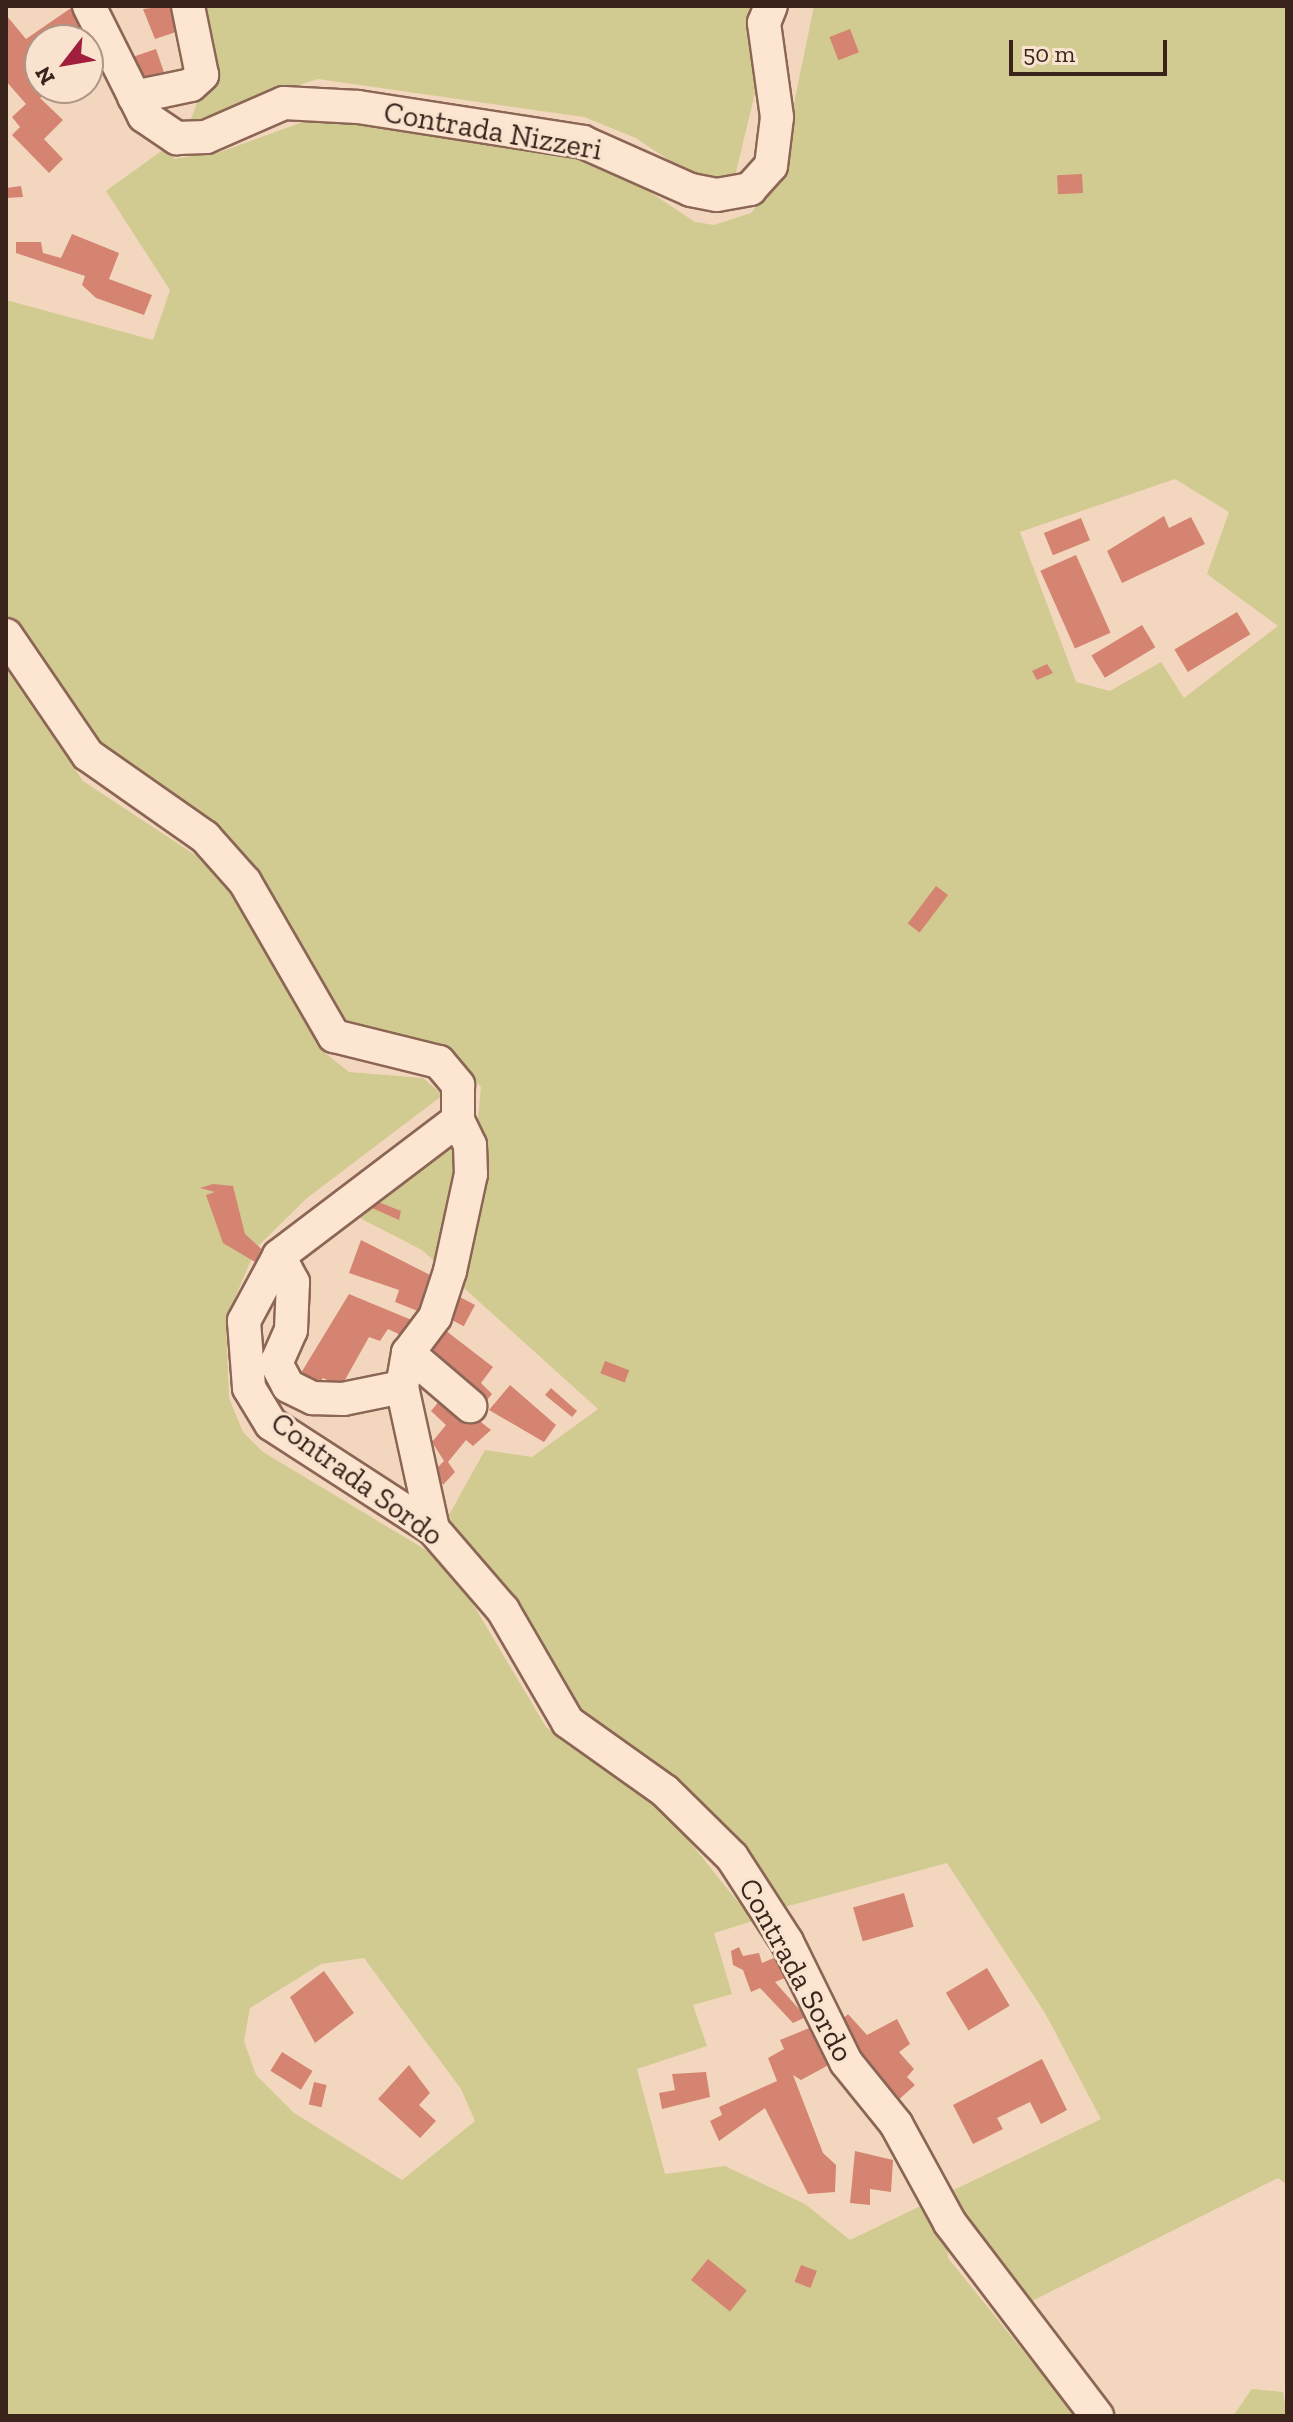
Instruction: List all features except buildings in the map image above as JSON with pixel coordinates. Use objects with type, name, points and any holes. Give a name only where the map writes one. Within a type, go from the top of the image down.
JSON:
[{"type":"street","points":[[89,6],[139,106],[191,85],[202,75],[188,6]]},
{"type":"street","name":"Contrada Nizzeri","points":[[139,106],[177,138],[206,137],[284,103],[358,107],[583,142],[691,190],[739,191],[771,166],[777,117],[764,23],[771,6]]},
{"type":"street","points":[[6,635],[88,755],[205,837],[245,882],[334,1036],[439,1062],[458,1085],[458,1120],[470,1145],[471,1174],[435,1317],[408,1353],[402,1387],[433,1529]]},
{"type":"street","name":"Contrada Sordo","points":[[458,1120],[279,1256],[244,1321],[249,1388],[271,1424],[433,1529],[503,1610],[568,1722],[665,1791],[732,1857],[787,1942],[846,2062],[896,2124],[950,2223],[1097,2416]]},
{"type":"street","points":[[279,1256],[293,1282],[291,1330],[276,1363],[288,1386],[313,1398],[343,1399],[402,1387]]},
{"type":"street","points":[[408,1353],[470,1406]]},
{"type":"shaded area","points":[[197,6],[776,6],[735,176],[701,182],[636,138],[584,117],[318,79],[246,102],[186,134],[173,159],[220,152],[319,116],[575,153],[617,170],[695,222],[714,225],[751,213],[779,177],[814,6],[1287,6],[1287,2185],[1278,2178],[1024,2305],[945,2196],[948,2258],[1076,2416],[6,2416],[6,669],[83,781],[215,868],[325,1053],[349,1072],[423,1078],[443,1095],[307,1198],[256,1248],[226,1319],[229,1398],[243,1432],[263,1452],[426,1550],[461,1584],[546,1727],[671,1818],[753,1921],[714,1933],[732,1994],[693,2005],[707,2046],[637,2069],[665,2174],[725,2166],[805,2204],[850,2240],[1101,2119],[1045,2013],[947,1863],[777,1909],[733,1835],[670,1779],[588,1734],[444,1524],[485,1450],[532,1457],[598,1409],[422,1250],[350,1213],[478,1118],[481,1087],[459,1066],[351,1036],[236,846],[86,735],[6,620],[6,300],[153,340],[170,290],[106,191],[185,134],[210,70]],"holes":[[[1175,479],[1229,512],[1207,574],[1278,626],[1184,698],[1161,662],[1110,691],[1076,682],[1020,532]],[[364,1958],[461,2089],[475,2121],[402,2180],[294,2113],[256,2075],[244,2041],[250,2008],[321,1964]]]},
{"type":"shaded area","points":[[1252,2389],[1283,2392],[1287,2416],[1233,2416]]}]
